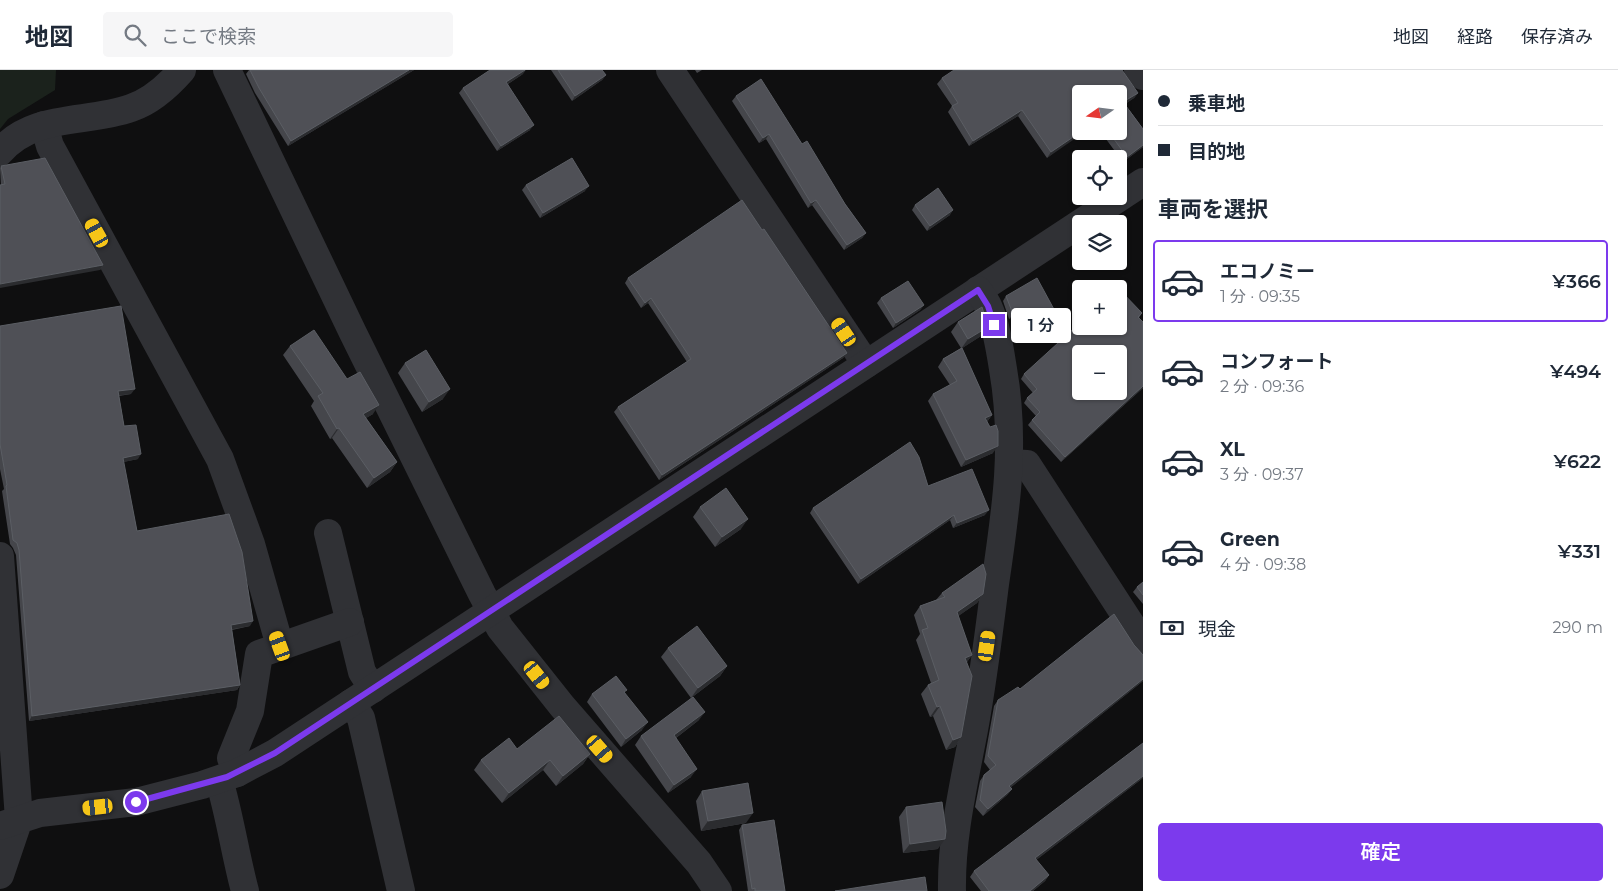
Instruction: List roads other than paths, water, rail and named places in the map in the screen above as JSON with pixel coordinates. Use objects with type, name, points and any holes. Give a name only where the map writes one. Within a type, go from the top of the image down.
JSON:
[{"type":"street","points":[[0,152],[9,142],[28,130],[44,125],[110,114],[132,108],[153,97],[171,83],[182,70]]},
{"type":"street","points":[[227,70],[353,333],[500,628],[562,706],[699,864],[718,891]]},
{"type":"street","points":[[670,70],[866,364]]},
{"type":"street","points":[[1138,70],[1143,76]]},
{"type":"street","points":[[44,125],[50,146],[220,459],[252,544],[280,646]]},
{"type":"street","points":[[9,823],[40,813],[136,802],[228,776],[275,753],[1143,182]]},
{"type":"street","points":[[952,891],[953,850],[979,700],[1007,500],[1010,463],[1006,383],[999,344],[988,306],[978,290]]},
{"type":"street","points":[[1010,463],[1027,464],[1143,643]]},
{"type":"street","points":[[328,533],[362,672],[361,718],[401,891]]},
{"type":"street","points":[[0,556],[9,823],[0,875]]},
{"type":"street","points":[[245,891],[225,798],[231,758],[250,711],[259,654],[350,622]]}]
